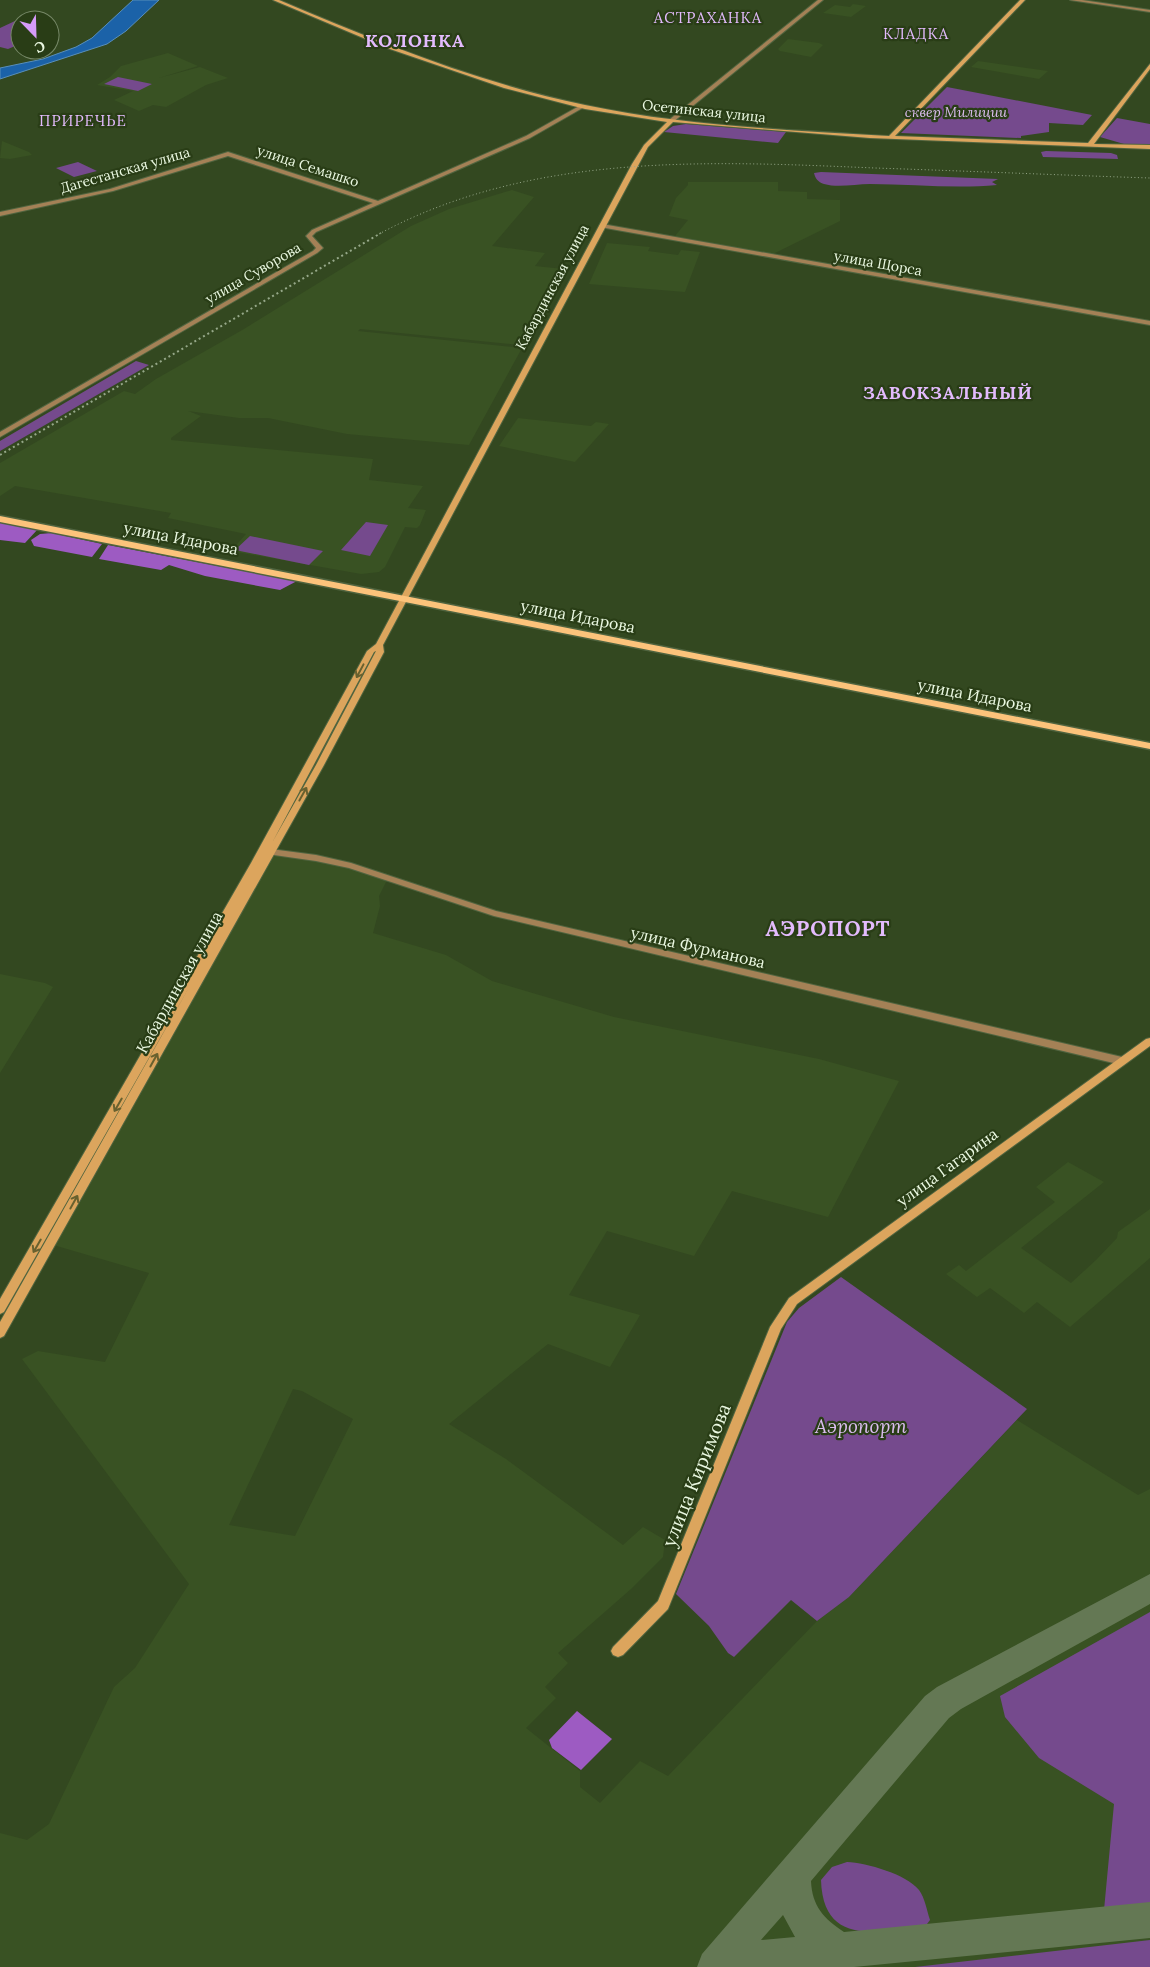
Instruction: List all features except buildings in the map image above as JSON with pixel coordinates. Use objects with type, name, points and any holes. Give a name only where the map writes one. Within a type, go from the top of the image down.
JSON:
[{"type":"main road","name":"Осетинская улица","points":[[275,0],[445,68],[583,106],[671,121],[891,137],[1150,147]]},
{"type":"main road","points":[[891,137],[1023,0]]},
{"type":"main road","points":[[1090,145],[1150,66]]},
{"type":"main road","name":"Кабардинская улица","points":[[0,1333],[267,851],[371,652],[379,645],[646,146],[671,121]]},
{"type":"main road","name":"улица Идарова","points":[[0,514],[1150,746]]},
{"type":"main road","name":"улица Идарова","points":[[0,519],[1150,741]]},
{"type":"main road","name":"Кабардинская улица","points":[[0,1309],[267,851]]},
{"type":"main road","name":"улица Гагарина","points":[[793,1301],[1150,1041]]},
{"type":"main road","name":"улица Киримова","points":[[618,1651],[664,1605],[776,1327],[793,1301]]},
{"type":"street","name":"Кабардинская улица","points":[[671,121],[821,0]]},
{"type":"street","points":[[1072,0],[1150,11]]},
{"type":"street","name":"улица Суворова","points":[[0,435],[315,252],[320,248],[309,236],[314,231],[528,137],[583,106]]},
{"type":"street","name":"улица Семашко","points":[[228,154],[379,203]]},
{"type":"street","name":"Дагестанская улица","points":[[0,214],[111,190],[228,154]]},
{"type":"street","name":"улица Щорса","points":[[602,226],[1150,323]]},
{"type":"street","name":"улица Фурманова","points":[[267,851],[308,856],[351,866],[494,913],[1122,1061]]},
{"type":"shaded area","points":[[853,4],[866,6],[851,17],[823,13],[835,5],[850,7]]},
{"type":"shaded area","points":[[788,39],[823,45],[811,57],[780,51],[778,49]]},
{"type":"shaded area","points":[[168,53],[198,66],[159,78],[200,67],[228,78],[206,85],[166,107],[153,105],[139,111],[114,100],[133,91],[97,85],[110,77],[121,66]]},
{"type":"shaded area","points":[[978,61],[1048,71],[1039,79],[971,67]]},
{"type":"shaded area","points":[[2,141],[32,155],[10,159],[0,158]]},
{"type":"shaded area","points":[[688,182],[778,182],[778,191],[807,192],[807,199],[840,200],[840,221],[773,254],[675,236],[688,220],[669,216],[676,198],[688,185]]},
{"type":"shaded area","points":[[512,190],[534,197],[492,246],[545,253],[535,266],[564,269],[521,345],[360,329],[358,331],[522,348],[469,445],[347,434],[268,418],[239,418],[188,411],[201,416],[171,438],[171,440],[373,459],[369,480],[423,486],[408,508],[426,510],[420,525],[417,528],[405,527],[385,567],[379,572],[361,574],[231,551],[246,534],[168,518],[171,513],[15,486],[0,496],[0,463],[124,391],[135,394],[156,379],[244,329],[411,226],[449,209]]},
{"type":"shaded area","points":[[607,243],[650,247],[648,251],[678,255],[681,250],[700,252],[685,292],[589,284]]},
{"type":"shaded area","points":[[518,418],[591,426],[596,422],[609,424],[575,462],[499,446]]},
{"type":"shaded area","points":[[0,522],[38,529],[25,543],[0,540]]},
{"type":"shaded area","points":[[52,533],[102,544],[92,557],[34,546],[31,540],[40,534]]},
{"type":"shaded area","points":[[108,545],[297,581],[280,590],[205,576],[169,565],[161,570],[99,559]]},
{"type":"shaded area","points":[[271,852],[291,853],[388,878],[379,896],[380,906],[373,933],[446,955],[492,981],[614,1017],[819,1059],[899,1081],[828,1217],[732,1191],[694,1256],[607,1231],[569,1295],[640,1315],[610,1367],[548,1344],[449,1424],[506,1459],[623,1545],[643,1527],[665,1540],[663,1557],[631,1589],[558,1653],[568,1663],[545,1687],[556,1698],[526,1728],[580,1771],[580,1787],[600,1803],[640,1761],[668,1776],[817,1621],[849,1597],[1017,1420],[1138,1495],[1150,1489],[1150,1967],[0,1967],[0,1833],[27,1840],[49,1824],[114,1687],[135,1668],[189,1584],[22,1359],[38,1351],[105,1362],[149,1273],[50,1244]],"holes":[[[293,1389],[302,1391],[353,1419],[295,1536],[229,1525]]]},
{"type":"shaded area","points":[[0,974],[45,983],[53,987],[0,1073]]},
{"type":"shaded area","points":[[1068,1162],[1104,1182],[1021,1248],[1071,1283],[1117,1238],[1118,1232],[1150,1209],[1150,1258],[1070,1327],[1037,1302],[1024,1313],[990,1288],[977,1297],[946,1274],[959,1265],[966,1271],[1055,1202],[1036,1187]]},
{"type":"shaded area","points":[[577,1711],[612,1739],[581,1770],[552,1748],[549,1740]]},
{"type":"green space","points":[[10,23],[10,48],[0,47],[0,28]]},
{"type":"green space","points":[[118,77],[152,84],[138,91],[104,84]]},
{"type":"green space","name":"сквер Милиции","points":[[947,87],[1092,115],[1083,125],[1049,123],[1049,132],[1021,136],[1021,138],[901,133]]},
{"type":"green space","points":[[1117,118],[1150,124],[1150,145],[1124,144],[1100,137]]},
{"type":"green space","points":[[686,124],[786,132],[778,143],[664,132],[673,126]]},
{"type":"green space","points":[[1041,152],[1111,153],[1117,155],[1118,159],[1043,157]]},
{"type":"green space","points":[[78,162],[97,171],[74,177],[56,168]]},
{"type":"green space","points":[[814,173],[998,179],[992,182],[997,185],[981,186],[870,184],[835,186],[820,182]]},
{"type":"green space","points":[[136,361],[149,365],[0,451],[0,441]]},
{"type":"green space","points":[[366,522],[388,525],[370,556],[341,550]]},
{"type":"green space","points":[[250,536],[323,551],[309,565],[235,550]]},
{"type":"green space","name":"Аэропорт","points":[[841,1277],[1027,1409],[849,1597],[817,1621],[791,1600],[734,1657],[728,1653],[709,1626],[676,1594],[787,1322],[799,1308]]},
{"type":"green space","points":[[1150,1612],[1150,1906],[1104,1910],[1114,1804],[1039,1758],[1005,1717],[1000,1696]]},
{"type":"green space","points":[[847,1862],[886,1870],[913,1884],[923,1897],[930,1920],[924,1928],[872,1932],[856,1930],[842,1925],[831,1916],[824,1901],[821,1880],[832,1867]]},
{"type":"green space","points":[[1150,1940],[1150,1967],[915,1967]]},
{"type":"water","points":[[133,0],[159,0],[126,31],[107,44],[60,59],[60,53],[92,38]]},
{"type":"water","points":[[38,60],[58,60],[0,79],[0,68]]},
{"type":"taxiway","points":[[715,1967],[937,1707],[949,1698],[1150,1588]]},
{"type":"taxiway","points":[[793,1876],[796,1901],[804,1920],[818,1935],[839,1950]]},
{"type":"taxiway","points":[[720,1967],[754,1959],[1150,1920]]},
{"type":"railway","points":[[380,233],[437,207],[497,188],[559,175],[621,168],[685,164],[812,165],[1150,178]]},
{"type":"railway","points":[[0,455],[380,233]]},
{"type":"district","name":"АСТРАХАНКА","points":[[708,18]]},
{"type":"district","name":"КЛАДКА","points":[[916,34]]},
{"type":"district","name":"КОЛОНКА","points":[[415,41]]},
{"type":"district","name":"ПРИРЕЧЬЕ","points":[[83,121]]},
{"type":"district","name":"ЗАВОКЗАЛЬНЫЙ","points":[[948,393]]},
{"type":"district","name":"АЭРОПОРТ","points":[[828,929]]}]
